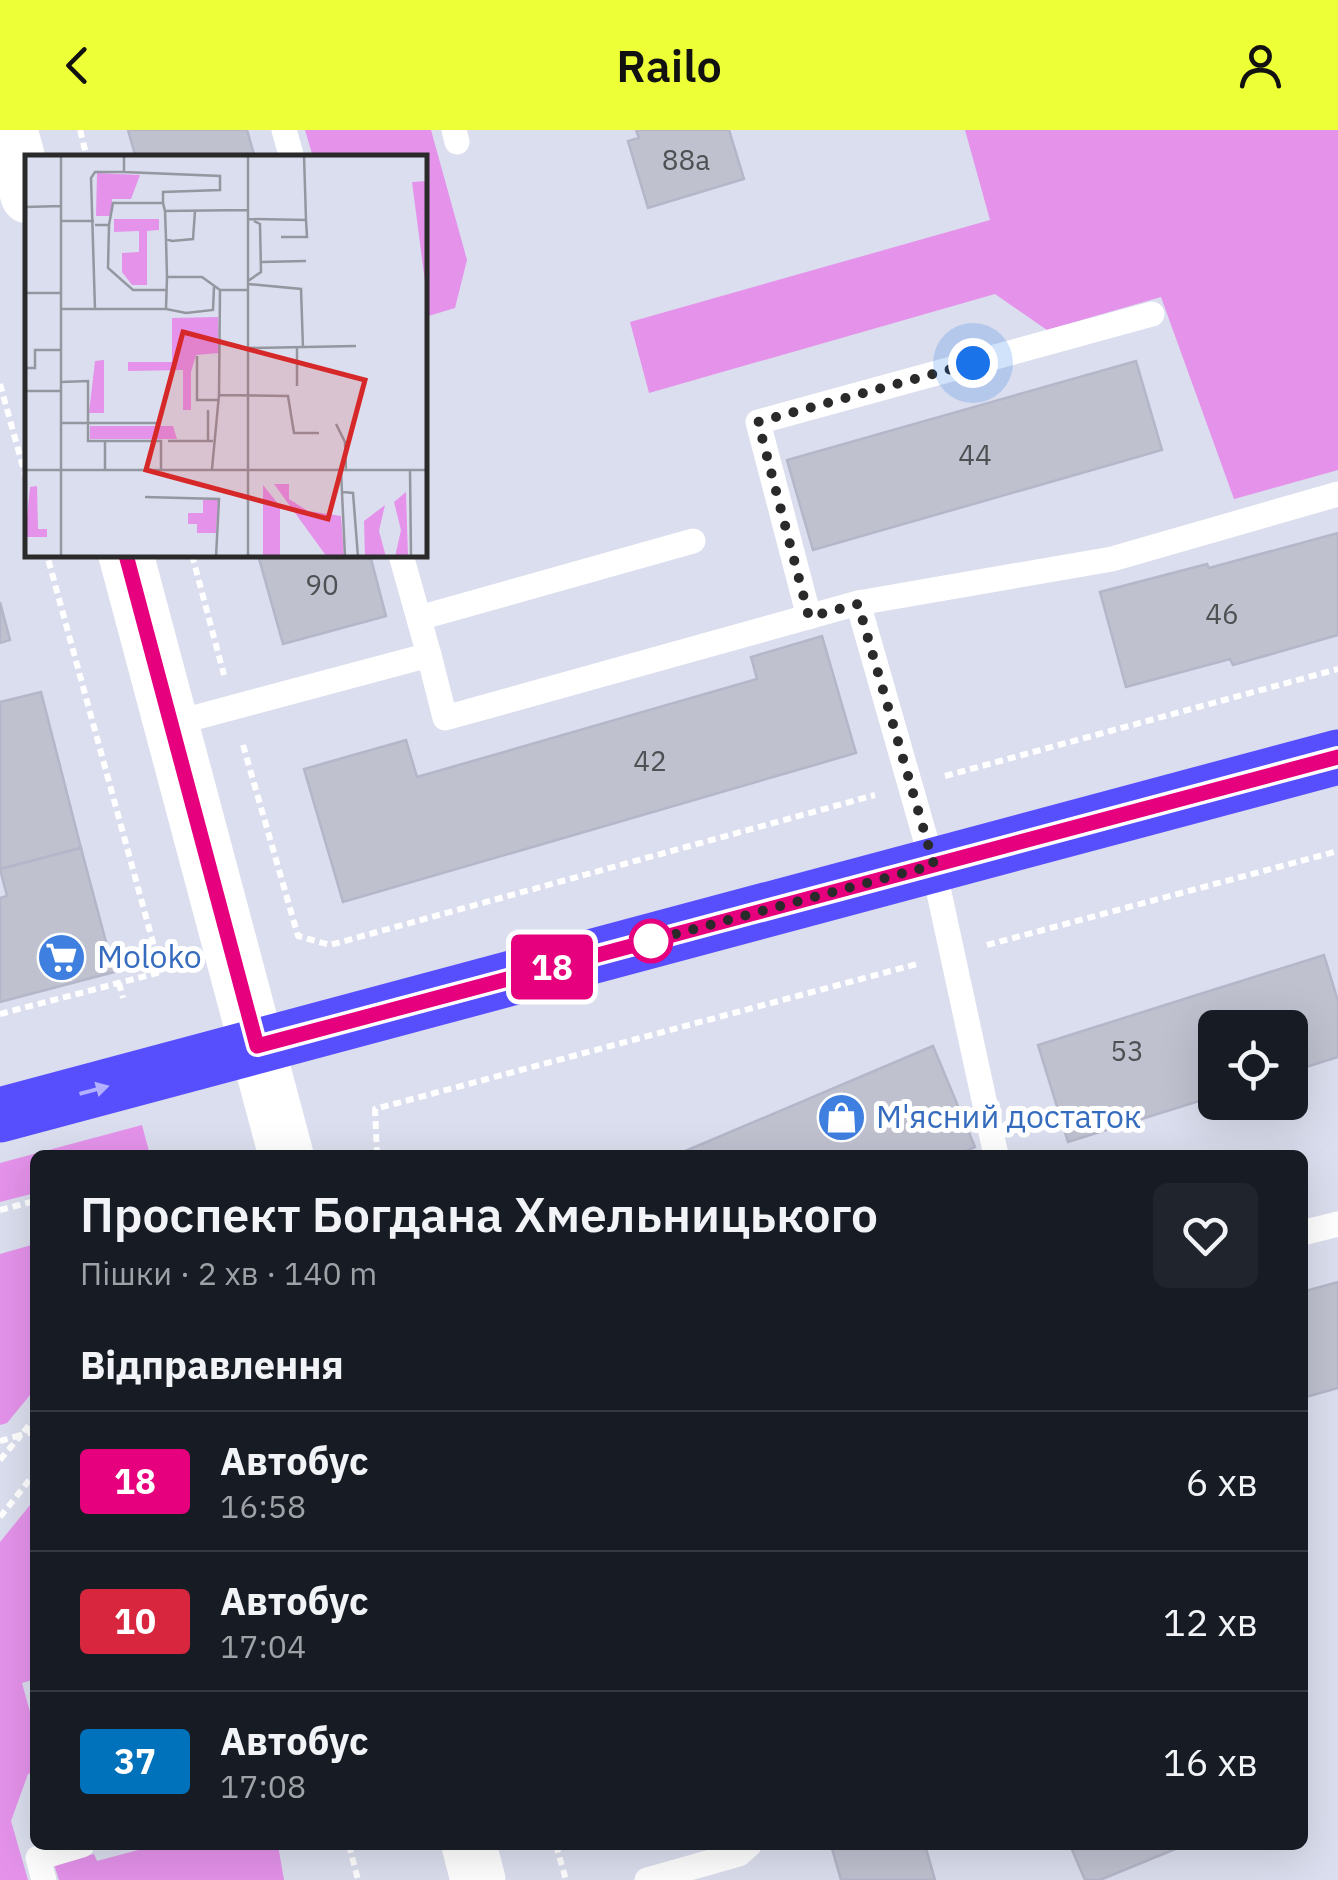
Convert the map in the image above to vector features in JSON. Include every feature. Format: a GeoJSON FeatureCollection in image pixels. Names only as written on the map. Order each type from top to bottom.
{"type":"FeatureCollection","features":[{"type":"Feature","properties":{"kind":"main road"},"geometry":{"type":"LineString","coordinates":[[10,130],[25,185]]}},
{"type":"Feature","properties":{"kind":"main road"},"geometry":{"type":"LineString","coordinates":[[127,558],[285,1150]]}},
{"type":"Feature","properties":{"kind":"main road"},"geometry":{"type":"LineString","coordinates":[[0,1115],[1338,757]]}},
{"type":"Feature","properties":{"kind":"lane"},"geometry":{"type":"LineString","coordinates":[[284,130],[291,155]]}},
{"type":"Feature","properties":{"kind":"lane"},"geometry":{"type":"LineString","coordinates":[[809,617],[758,422],[1152,314]]}},
{"type":"Feature","properties":{"kind":"lane"},"geometry":{"type":"LineString","coordinates":[[402,558],[445,718],[858,604],[1112,559],[1338,494]]}},
{"type":"Feature","properties":{"kind":"lane"},"geometry":{"type":"LineString","coordinates":[[419,618],[693,541]]}},
{"type":"Feature","properties":{"kind":"lane"},"geometry":{"type":"LineString","coordinates":[[858,604],[934,865],[995,1150]]}},
{"type":"Feature","properties":{"kind":"lane"},"geometry":{"type":"LineString","coordinates":[[171,724],[429,656]]}},
{"type":"Feature","properties":{"kind":"lane"},"geometry":{"type":"LineString","coordinates":[[1308,1232],[1338,1224]]}},
{"type":"Feature","properties":{"kind":"lane"},"geometry":{"type":"LineString","coordinates":[[44,1880],[38,1858],[65,1850]]}},
{"type":"Feature","properties":{"kind":"lane"},"geometry":{"type":"LineString","coordinates":[[647,1880],[743,1850]]}},
{"type":"Feature","properties":{"kind":"path"},"geometry":{"type":"LineString","coordinates":[[80,130],[86,155]]}},
{"type":"Feature","properties":{"kind":"path"},"geometry":{"type":"LineString","coordinates":[[0,384],[25,474]]}},
{"type":"Feature","properties":{"kind":"path"},"geometry":{"type":"LineString","coordinates":[[0,1014],[161,972],[48,558]]}},
{"type":"Feature","properties":{"kind":"path"},"geometry":{"type":"LineString","coordinates":[[298,936],[330,944],[1338,669]]}},
{"type":"Feature","properties":{"kind":"path"},"geometry":{"type":"LineString","coordinates":[[377,1150],[375,1109],[1338,851]]}},
{"type":"Feature","properties":{"kind":"path"},"geometry":{"type":"LineString","coordinates":[[119,983],[123,998]]}},
{"type":"Feature","properties":{"kind":"path"},"geometry":{"type":"LineString","coordinates":[[0,1210],[30,1202]]}},
{"type":"Feature","properties":{"kind":"path"},"geometry":{"type":"LineString","coordinates":[[0,1460],[30,1424]]}},
{"type":"Feature","properties":{"kind":"path"},"geometry":{"type":"LineString","coordinates":[[0,1441],[30,1433]]}},
{"type":"Feature","properties":{"kind":"path"},"geometry":{"type":"LineString","coordinates":[[0,1517],[30,1479]]}},
{"type":"Feature","properties":{"kind":"path"},"geometry":{"type":"LineString","coordinates":[[350,1850],[358,1880]]}},
{"type":"Feature","properties":{"kind":"path"},"geometry":{"type":"LineString","coordinates":[[557,1850],[566,1880]]}},
{"type":"Feature","properties":{"kind":"shaded area"},"geometry":{"type":"Polygon","coordinates":[[[305,130],[431,130],[467,260],[455,308],[428,316],[428,155],[312,155],[305,130]]]}},
{"type":"Feature","properties":{"kind":"shaded area"},"geometry":{"type":"Polygon","coordinates":[[[965,130],[1338,130],[1338,470],[1234,499],[1161,297],[1047,330],[995,294],[649,393],[630,322],[990,220],[965,130]]]}},
{"type":"Feature","properties":{"kind":"shaded area"},"geometry":{"type":"Polygon","coordinates":[[[142,1125],[149,1150],[49,1150],[142,1125]]]}},
{"type":"Feature","properties":{"kind":"shaded area"},"geometry":{"type":"Polygon","coordinates":[[[30,1155],[30,1194],[0,1202],[0,1163],[30,1155]]]}},
{"type":"Feature","properties":{"kind":"shaded area"},"geometry":{"type":"Polygon","coordinates":[[[30,1245],[30,1395],[7,1423],[0,1425],[0,1254],[30,1245]]]}},
{"type":"Feature","properties":{"kind":"shaded area"},"geometry":{"type":"Polygon","coordinates":[[[30,1505],[30,1681],[22,1683],[30,1712],[30,1773],[11,1821],[28,1880],[0,1880],[0,1542],[30,1505]]]}},
{"type":"Feature","properties":{"kind":"shaded area"},"geometry":{"type":"Polygon","coordinates":[[[138,1850],[279,1850],[284,1880],[59,1880],[54,1864],[94,1854],[97,1861],[138,1850]]]}},
{"type":"Feature","properties":{"kind":"building"},"geometry":{"type":"Polygon","coordinates":[[[128,130],[247,130],[254,155],[135,155],[128,130]]]}},
{"type":"Feature","properties":{"kind":"building"},"geometry":{"type":"Polygon","coordinates":[[[636,130],[729,130],[744,179],[648,208],[628,141],[639,138],[636,130]]]}},
{"type":"Feature","properties":{"kind":"building"},"geometry":{"type":"Polygon","coordinates":[[[1136,361],[1162,450],[813,550],[787,460],[1136,361]]]}},
{"type":"Feature","properties":{"kind":"building"},"geometry":{"type":"Polygon","coordinates":[[[1338,533],[1338,635],[1233,665],[1230,659],[1126,687],[1100,592],[1338,533]]]}},
{"type":"Feature","properties":{"kind":"building"},"geometry":{"type":"Polygon","coordinates":[[[259,558],[371,558],[386,616],[283,644],[259,558]]]}},
{"type":"Feature","properties":{"kind":"building"},"geometry":{"type":"Polygon","coordinates":[[[0,602],[10,640],[0,643],[0,602]]]}},
{"type":"Feature","properties":{"kind":"building"},"geometry":{"type":"Polygon","coordinates":[[[822,636],[856,753],[343,902],[304,769],[406,740],[417,777],[757,679],[751,657],[822,636]]]}},
{"type":"Feature","properties":{"kind":"building"},"geometry":{"type":"Polygon","coordinates":[[[41,692],[81,848],[0,869],[0,702],[41,692]]]}},
{"type":"Feature","properties":{"kind":"building"},"geometry":{"type":"Polygon","coordinates":[[[81,848],[114,972],[0,1002],[0,898],[7,896],[0,869],[81,848]]]}},
{"type":"Feature","properties":{"kind":"building"},"geometry":{"type":"Polygon","coordinates":[[[1324,955],[1338,1001],[1338,1057],[1308,1066],[1308,1010],[1198,1010],[1198,1101],[1068,1142],[1038,1045],[1324,955]]]}},
{"type":"Feature","properties":{"kind":"building"},"geometry":{"type":"Polygon","coordinates":[[[933,1046],[975,1147],[968,1150],[688,1150],[933,1046]]]}},
{"type":"Feature","properties":{"kind":"building"},"geometry":{"type":"Polygon","coordinates":[[[1338,1282],[1338,1388],[1308,1396],[1308,1290],[1338,1282]]]}},
{"type":"Feature","properties":{"kind":"building"},"geometry":{"type":"Polygon","coordinates":[[[832,1850],[926,1850],[935,1880],[841,1880],[832,1850]]]}},
{"type":"Feature","properties":{"kind":"building"},"geometry":{"type":"Polygon","coordinates":[[[1072,1850],[1173,1850],[1100,1880],[1085,1880],[1072,1850]]]}},
{"type":"Feature","properties":{"kind":"bus line","name":"18"},"geometry":{"type":"LineString","coordinates":[[127,558],[257,1046],[1338,757]]}},
{"type":"Feature","properties":{"kind":"place","name":"Moloko"},"geometry":{"type":"Point","coordinates":[62,957]}},
{"type":"Feature","properties":{"kind":"place","name":"М'ясний достаток"},"geometry":{"type":"Point","coordinates":[841,1117]}},
{"type":"Feature","properties":{"kind":"route"},"geometry":{"type":"LineString","coordinates":[[651,941],[646,942],[934,865],[858,604],[809,617],[758,422],[973,363]]}}]}
